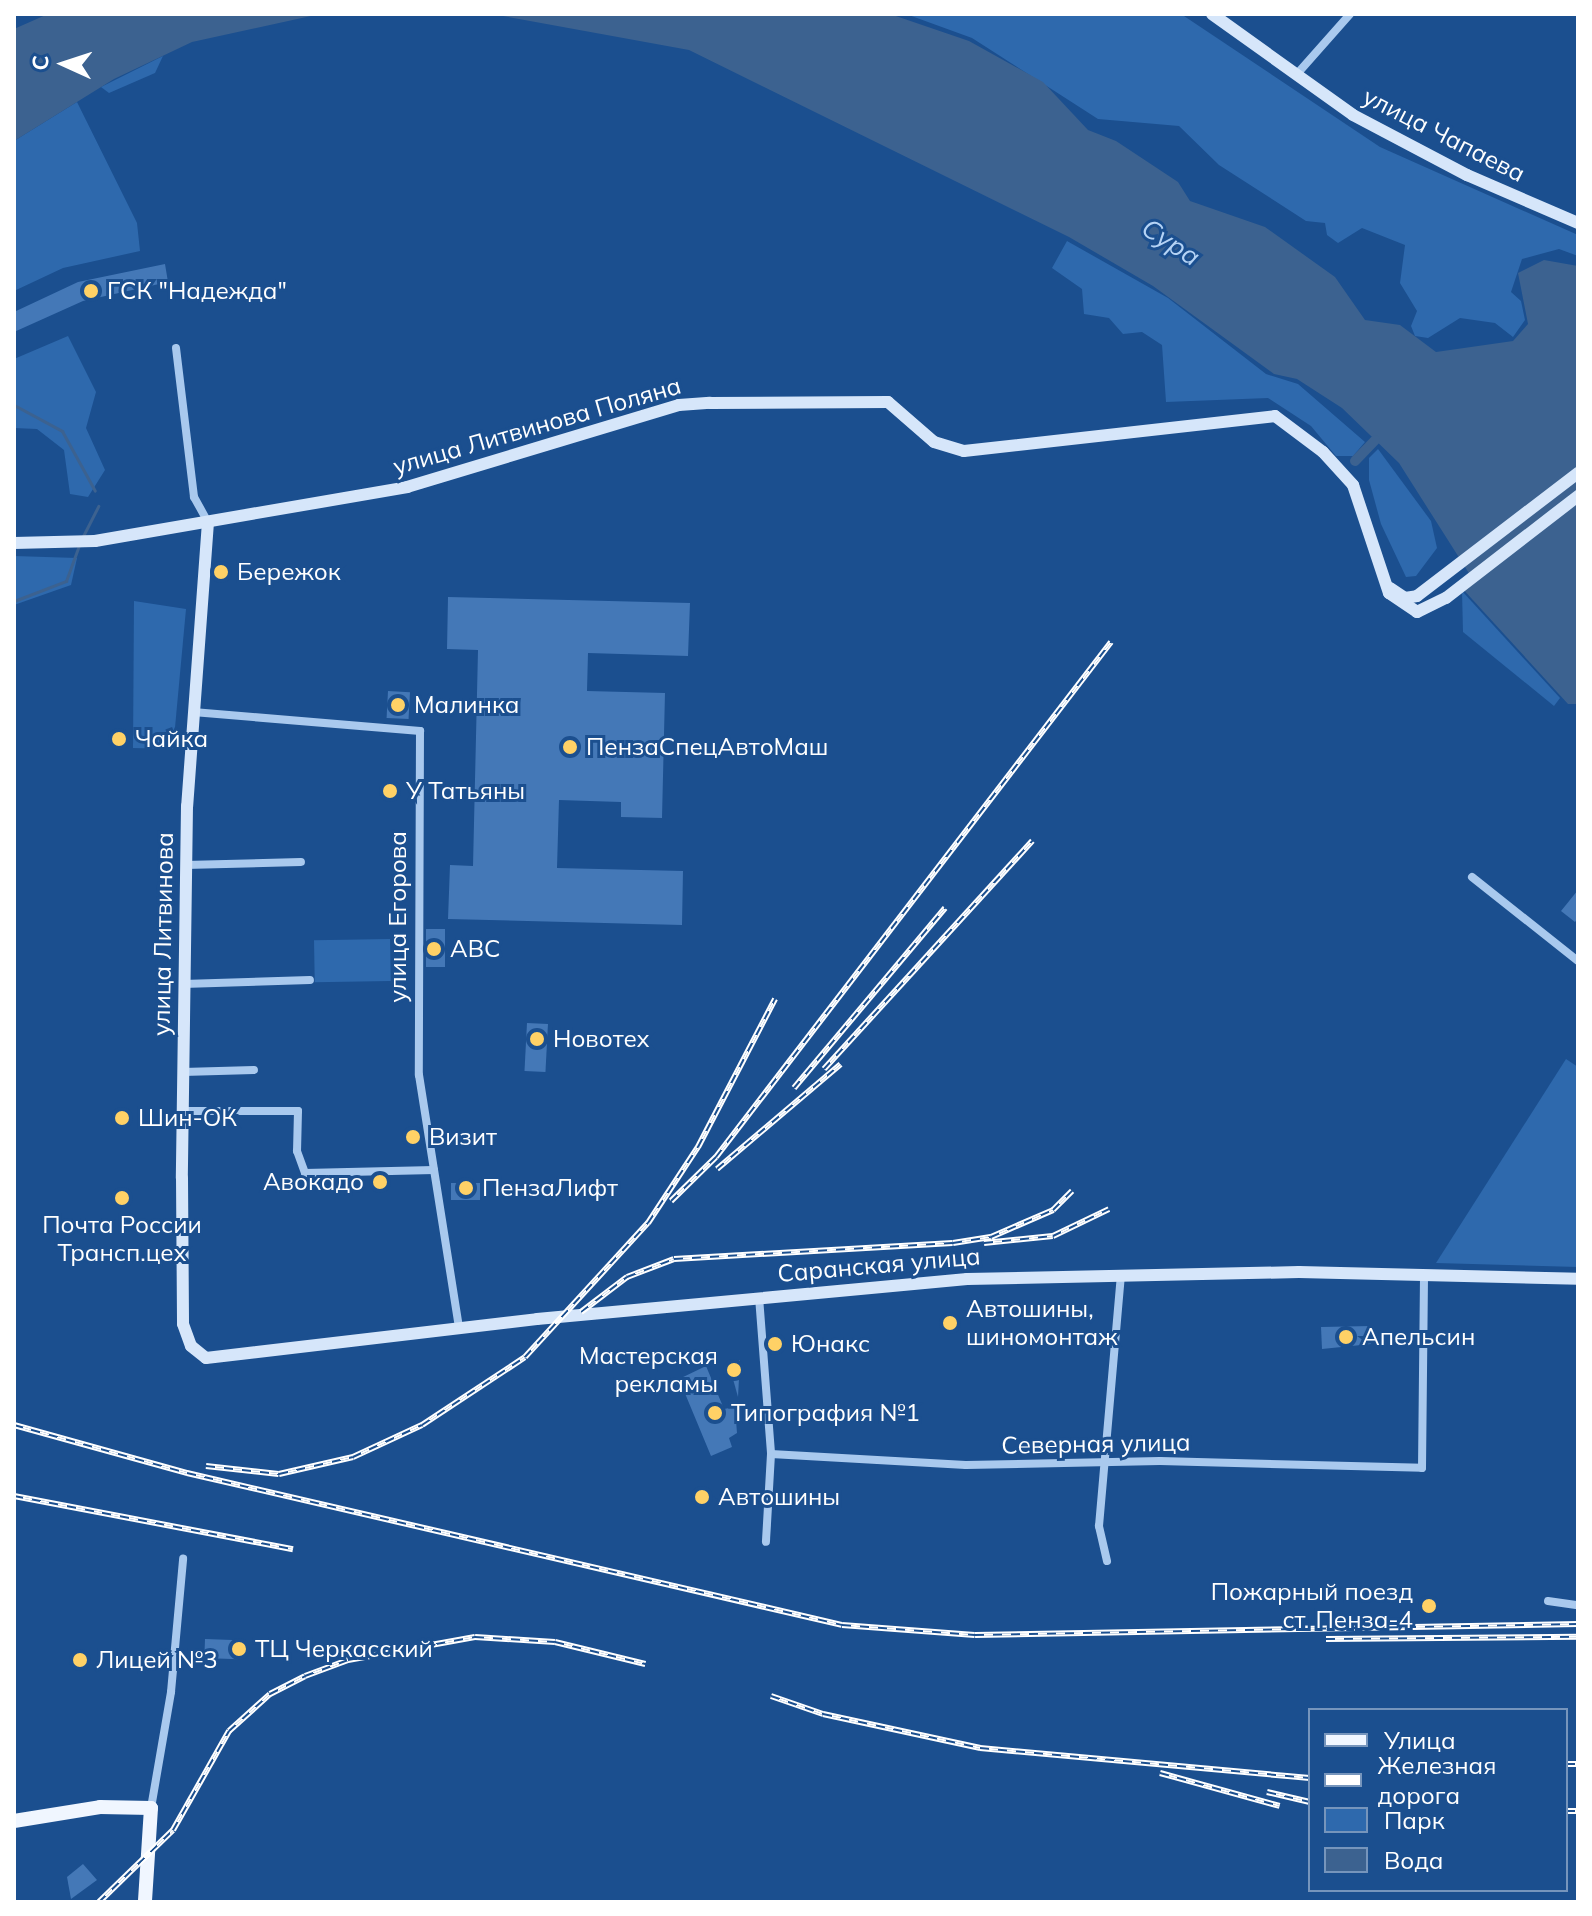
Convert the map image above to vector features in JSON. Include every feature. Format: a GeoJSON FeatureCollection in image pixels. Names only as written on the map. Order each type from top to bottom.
{"type":"FeatureCollection","features":[{"type":"Feature","properties":{"kind":"main road","name":"улица Чапаева"},"geometry":{"type":"LineString","coordinates":[[1212,14],[1353,115],[1467,175],[1578,223]]}},
{"type":"Feature","properties":{"kind":"main road","name":"улица Литвинова Поляна"},"geometry":{"type":"LineString","coordinates":[[14,543],[95,541],[407,487],[679,405],[888,402],[934,442],[964,451],[1258,415],[1298,430],[1353,485],[1386,585]]}},
{"type":"Feature","properties":{"kind":"main road"},"geometry":{"type":"LineString","coordinates":[[1386,585],[1410,598],[1578,473]]}},
{"type":"Feature","properties":{"kind":"main road"},"geometry":{"type":"LineString","coordinates":[[1386,585],[1409,611],[1431,609],[1578,496]]}},
{"type":"Feature","properties":{"kind":"main road","name":"улица Литвинова"},"geometry":{"type":"LineString","coordinates":[[191,1346],[183,1324],[185,865],[208,522]]}},
{"type":"Feature","properties":{"kind":"main road","name":"Саранская улица"},"geometry":{"type":"LineString","coordinates":[[191,1346],[206,1358],[459,1327],[759,1296],[1121,1274],[1424,1274],[1578,1279]]}},
{"type":"Feature","properties":{"kind":"main road"},"geometry":{"type":"LineString","coordinates":[[14,1821],[100,1807],[151,1808],[145,1902]]}},
{"type":"Feature","properties":{"kind":"street"},"geometry":{"type":"LineString","coordinates":[[1297,74],[1350,14]]}},
{"type":"Feature","properties":{"kind":"street"},"geometry":{"type":"LineString","coordinates":[[176,348],[194,497],[208,522]]}},
{"type":"Feature","properties":{"kind":"street","name":"улица Егорова"},"geometry":{"type":"LineString","coordinates":[[193,712],[420,731],[419,1075],[459,1327]]}},
{"type":"Feature","properties":{"kind":"street"},"geometry":{"type":"LineString","coordinates":[[185,865],[301,862]]}},
{"type":"Feature","properties":{"kind":"street"},"geometry":{"type":"LineString","coordinates":[[1472,877],[1578,961]]}},
{"type":"Feature","properties":{"kind":"street"},"geometry":{"type":"LineString","coordinates":[[183,984],[310,980]]}},
{"type":"Feature","properties":{"kind":"street"},"geometry":{"type":"LineString","coordinates":[[183,1072],[254,1070]]}},
{"type":"Feature","properties":{"kind":"street"},"geometry":{"type":"LineString","coordinates":[[183,1111],[298,1111],[297,1151],[305,1173],[434,1170]]}},
{"type":"Feature","properties":{"kind":"street"},"geometry":{"type":"LineString","coordinates":[[1107,1561],[1099,1526],[1108,1465],[1121,1274]]}},
{"type":"Feature","properties":{"kind":"street","name":"Северная улица"},"geometry":{"type":"LineString","coordinates":[[771,1454],[1108,1465],[1160,1461],[1422,1468],[1424,1274]]}},
{"type":"Feature","properties":{"kind":"street"},"geometry":{"type":"LineString","coordinates":[[759,1296],[771,1454],[766,1542]]}},
{"type":"Feature","properties":{"kind":"street"},"geometry":{"type":"LineString","coordinates":[[151,1808],[171,1692],[183,1559]]}},
{"type":"Feature","properties":{"kind":"street"},"geometry":{"type":"LineString","coordinates":[[1548,1601],[1578,1605]]}},
{"type":"Feature","properties":{"kind":"green space"},"geometry":{"type":"Polygon","coordinates":[[[906,14],[1181,14],[1380,147],[1578,235],[1578,256],[1559,249],[1522,259],[1511,292],[1521,301],[1525,320],[1513,337],[1495,323],[1460,318],[1428,338],[1415,336],[1411,326],[1417,311],[1400,283],[1405,245],[1362,228],[1338,243],[1327,235],[1325,223],[1306,221],[1219,165],[1179,126],[1098,119],[972,38],[906,14]]]}},
{"type":"Feature","properties":{"kind":"green space"},"geometry":{"type":"Polygon","coordinates":[[[163,56],[155,73],[109,93],[101,87],[163,56]]]}},
{"type":"Feature","properties":{"kind":"green space"},"geometry":{"type":"Polygon","coordinates":[[[77,102],[137,223],[140,251],[63,268],[14,291],[14,141],[77,102]]]}},
{"type":"Feature","properties":{"kind":"green space"},"geometry":{"type":"Polygon","coordinates":[[[1067,241],[1168,298],[1266,374],[1298,384],[1365,442],[1353,456],[1336,456],[1311,426],[1268,398],[1166,402],[1162,345],[1142,332],[1123,334],[1109,318],[1084,314],[1082,289],[1052,268],[1067,241]]]}},
{"type":"Feature","properties":{"kind":"green space"},"geometry":{"type":"Polygon","coordinates":[[[68,336],[96,392],[86,428],[105,470],[88,497],[70,494],[64,450],[37,429],[14,428],[14,359],[68,336]]]}},
{"type":"Feature","properties":{"kind":"green space"},"geometry":{"type":"Polygon","coordinates":[[[1378,449],[1431,521],[1437,548],[1416,576],[1406,577],[1381,524],[1369,480],[1369,458],[1378,449]]]}},
{"type":"Feature","properties":{"kind":"green space"},"geometry":{"type":"Polygon","coordinates":[[[14,556],[77,558],[71,585],[14,605],[14,556]]]}},
{"type":"Feature","properties":{"kind":"green space"},"geometry":{"type":"Polygon","coordinates":[[[1462,591],[1560,698],[1554,706],[1463,632],[1462,591]]]}},
{"type":"Feature","properties":{"kind":"green space"},"geometry":{"type":"Polygon","coordinates":[[[134,601],[186,609],[173,749],[133,748],[134,601]]]}},
{"type":"Feature","properties":{"kind":"green space"},"geometry":{"type":"Polygon","coordinates":[[[390,939],[391,981],[315,982],[314,940],[390,939]]]}},
{"type":"Feature","properties":{"kind":"green space"},"geometry":{"type":"Polygon","coordinates":[[[1566,1059],[1578,1067],[1578,1267],[1436,1263],[1566,1059]]]}},
{"type":"Feature","properties":{"kind":"water"},"geometry":{"type":"Polygon","coordinates":[[[48,14],[320,14],[192,42],[114,79],[14,141],[14,29],[48,14]]]}},
{"type":"Feature","properties":{"kind":"water","name":"Сура"},"geometry":{"type":"Polygon","coordinates":[[[492,14],[890,14],[969,41],[1043,82],[1088,130],[1116,141],[1178,182],[1190,201],[1265,227],[1335,277],[1365,320],[1400,325],[1436,352],[1513,341],[1528,324],[1518,273],[1544,260],[1578,266],[1578,704],[1568,704],[1461,587],[1472,578],[1399,463],[1342,408],[1297,379],[1274,374],[1153,286],[1069,237],[689,50],[492,14]]]}},
{"type":"Feature","properties":{"kind":"building","name":"ГСК \"Надежда\""},"geometry":{"type":"Polygon","coordinates":[[[165,264],[168,282],[83,301],[14,332],[14,312],[78,282],[165,264]]]}},
{"type":"Feature","properties":{"kind":"building","name":"ПензаСпецАвтоМаш"},"geometry":{"type":"Polygon","coordinates":[[[448,597],[690,603],[688,656],[588,653],[587,691],[665,693],[662,818],[621,817],[621,802],[559,800],[557,868],[683,871],[682,925],[448,919],[450,865],[473,866],[478,650],[447,649],[448,597]]]}},
{"type":"Feature","properties":{"kind":"building","name":"Малинка"},"geometry":{"type":"Polygon","coordinates":[[[388,691],[410,692],[409,719],[387,718],[388,691]]]}},
{"type":"Feature","properties":{"kind":"building"},"geometry":{"type":"Polygon","coordinates":[[[1578,890],[1578,918],[1575,922],[1561,911],[1578,890]]]}},
{"type":"Feature","properties":{"kind":"building","name":"ABC"},"geometry":{"type":"Polygon","coordinates":[[[426,929],[445,929],[445,967],[426,967],[426,929]]]}},
{"type":"Feature","properties":{"kind":"building","name":"Новотех"},"geometry":{"type":"Polygon","coordinates":[[[527,1023],[548,1024],[545,1072],[524,1071],[527,1023]]]}},
{"type":"Feature","properties":{"kind":"building","name":"ПензаЛифт"},"geometry":{"type":"Polygon","coordinates":[[[451,1183],[480,1183],[480,1200],[451,1200],[451,1183]]]}},
{"type":"Feature","properties":{"kind":"building","name":"Апельсин"},"geometry":{"type":"Polygon","coordinates":[[[1371,1326],[1371,1344],[1322,1349],[1321,1327],[1371,1326]]]}},
{"type":"Feature","properties":{"kind":"building","name":"Мастерская рекламы"},"geometry":{"type":"Polygon","coordinates":[[[740,1360],[738,1397],[728,1361],[740,1360]]]}},
{"type":"Feature","properties":{"kind":"building","name":"Типография №1"},"geometry":{"type":"Polygon","coordinates":[[[706,1366],[724,1409],[735,1407],[737,1433],[729,1438],[732,1447],[711,1456],[679,1379],[706,1366]]]}},
{"type":"Feature","properties":{"kind":"building"},"geometry":{"type":"Polygon","coordinates":[[[205,1639],[239,1640],[238,1659],[204,1658],[205,1639]]]}},
{"type":"Feature","properties":{"kind":"building"},"geometry":{"type":"Polygon","coordinates":[[[83,1864],[97,1880],[71,1899],[67,1877],[83,1864]]]}},
{"type":"Feature","properties":{"kind":"waterway"},"geometry":{"type":"LineString","coordinates":[[14,405],[62,431],[95,491]]}},
{"type":"Feature","properties":{"kind":"waterway"},"geometry":{"type":"LineString","coordinates":[[1355,461],[1375,440]]}},
{"type":"Feature","properties":{"kind":"waterway"},"geometry":{"type":"LineString","coordinates":[[82,538],[98,506]]}},
{"type":"Feature","properties":{"kind":"waterway"},"geometry":{"type":"LineString","coordinates":[[14,601],[66,581],[79,545]]}},
{"type":"Feature","properties":{"kind":"railway"},"geometry":{"type":"LineString","coordinates":[[671,1201],[716,1157],[1111,642]]}},
{"type":"Feature","properties":{"kind":"railway"},"geometry":{"type":"LineString","coordinates":[[824,1069],[1032,841]]}},
{"type":"Feature","properties":{"kind":"railway"},"geometry":{"type":"LineString","coordinates":[[794,1088],[945,908]]}},
{"type":"Feature","properties":{"kind":"railway"},"geometry":{"type":"LineString","coordinates":[[206,1466],[279,1474],[353,1457],[422,1425],[525,1357],[648,1223],[698,1147],[775,999]]}},
{"type":"Feature","properties":{"kind":"railway"},"geometry":{"type":"LineString","coordinates":[[717,1169],[841,1064]]}},
{"type":"Feature","properties":{"kind":"railway"},"geometry":{"type":"LineString","coordinates":[[581,1312],[627,1277],[674,1259],[953,1243],[991,1237],[1053,1210],[1072,1191]]}},
{"type":"Feature","properties":{"kind":"railway"},"geometry":{"type":"LineString","coordinates":[[984,1243],[1053,1236],[1109,1209]]}},
{"type":"Feature","properties":{"kind":"railway"},"geometry":{"type":"LineString","coordinates":[[14,1425],[187,1473],[842,1625],[975,1635],[1578,1624]]}},
{"type":"Feature","properties":{"kind":"railway"},"geometry":{"type":"LineString","coordinates":[[14,1496],[293,1549]]}},
{"type":"Feature","properties":{"kind":"railway"},"geometry":{"type":"LineString","coordinates":[[99,1902],[173,1830],[229,1731],[270,1694],[305,1676],[348,1660],[475,1637],[555,1642],[645,1664]]}},
{"type":"Feature","properties":{"kind":"railway"},"geometry":{"type":"LineString","coordinates":[[1326,1639],[1578,1637]]}},
{"type":"Feature","properties":{"kind":"railway"},"geometry":{"type":"LineString","coordinates":[[771,1696],[823,1714],[980,1748],[1308,1778]]}},
{"type":"Feature","properties":{"kind":"railway"},"geometry":{"type":"LineString","coordinates":[[1568,1764],[1578,1764]]}},
{"type":"Feature","properties":{"kind":"railway"},"geometry":{"type":"LineString","coordinates":[[1160,1773],[1280,1806]]}},
{"type":"Feature","properties":{"kind":"railway"},"geometry":{"type":"LineString","coordinates":[[1267,1792],[1308,1802]]}},
{"type":"Feature","properties":{"kind":"railway"},"geometry":{"type":"LineString","coordinates":[[1568,1811],[1578,1811]]}},
{"type":"Feature","properties":{"kind":"place","name":"ГСК \"Надежда\""},"geometry":{"type":"Point","coordinates":[91,291]}},
{"type":"Feature","properties":{"kind":"place","name":"Бережок"},"geometry":{"type":"Point","coordinates":[221,572]}},
{"type":"Feature","properties":{"kind":"place","name":"Малинка"},"geometry":{"type":"Point","coordinates":[398,705]}},
{"type":"Feature","properties":{"kind":"place","name":"Чайка"},"geometry":{"type":"Point","coordinates":[119,739]}},
{"type":"Feature","properties":{"kind":"place","name":"ПензаСпецАвтоМаш"},"geometry":{"type":"Point","coordinates":[570,747]}},
{"type":"Feature","properties":{"kind":"place","name":"У Татьяны"},"geometry":{"type":"Point","coordinates":[390,791]}},
{"type":"Feature","properties":{"kind":"place","name":"ABC"},"geometry":{"type":"Point","coordinates":[434,949]}},
{"type":"Feature","properties":{"kind":"place","name":"Новотех"},"geometry":{"type":"Point","coordinates":[537,1039]}},
{"type":"Feature","properties":{"kind":"place","name":"Шин-ОК"},"geometry":{"type":"Point","coordinates":[122,1118]}},
{"type":"Feature","properties":{"kind":"place","name":"Визит"},"geometry":{"type":"Point","coordinates":[413,1137]}},
{"type":"Feature","properties":{"kind":"place","name":"Авокадо"},"geometry":{"type":"Point","coordinates":[380,1182]}},
{"type":"Feature","properties":{"kind":"place","name":"ПензаЛифт"},"geometry":{"type":"Point","coordinates":[466,1188]}},
{"type":"Feature","properties":{"kind":"place","name":"Почта России Трансп.цех"},"geometry":{"type":"Point","coordinates":[122,1198]}},
{"type":"Feature","properties":{"kind":"place","name":"Автошины, шиномонтаж"},"geometry":{"type":"Point","coordinates":[950,1323]}},
{"type":"Feature","properties":{"kind":"place","name":"Апельсин"},"geometry":{"type":"Point","coordinates":[1346,1337]}},
{"type":"Feature","properties":{"kind":"place","name":"Юнакс"},"geometry":{"type":"Point","coordinates":[775,1344]}},
{"type":"Feature","properties":{"kind":"place","name":"Мастерская рекламы"},"geometry":{"type":"Point","coordinates":[734,1370]}},
{"type":"Feature","properties":{"kind":"place","name":"Типография №1"},"geometry":{"type":"Point","coordinates":[715,1413]}},
{"type":"Feature","properties":{"kind":"place","name":"Автошины"},"geometry":{"type":"Point","coordinates":[702,1497]}},
{"type":"Feature","properties":{"kind":"place","name":"Пожарный поезд ст. Пенза-4"},"geometry":{"type":"Point","coordinates":[1429,1606]}},
{"type":"Feature","properties":{"kind":"place","name":"ТЦ Черкасский"},"geometry":{"type":"Point","coordinates":[239,1649]}},
{"type":"Feature","properties":{"kind":"place","name":"Лицей №3"},"geometry":{"type":"Point","coordinates":[80,1660]}}]}
